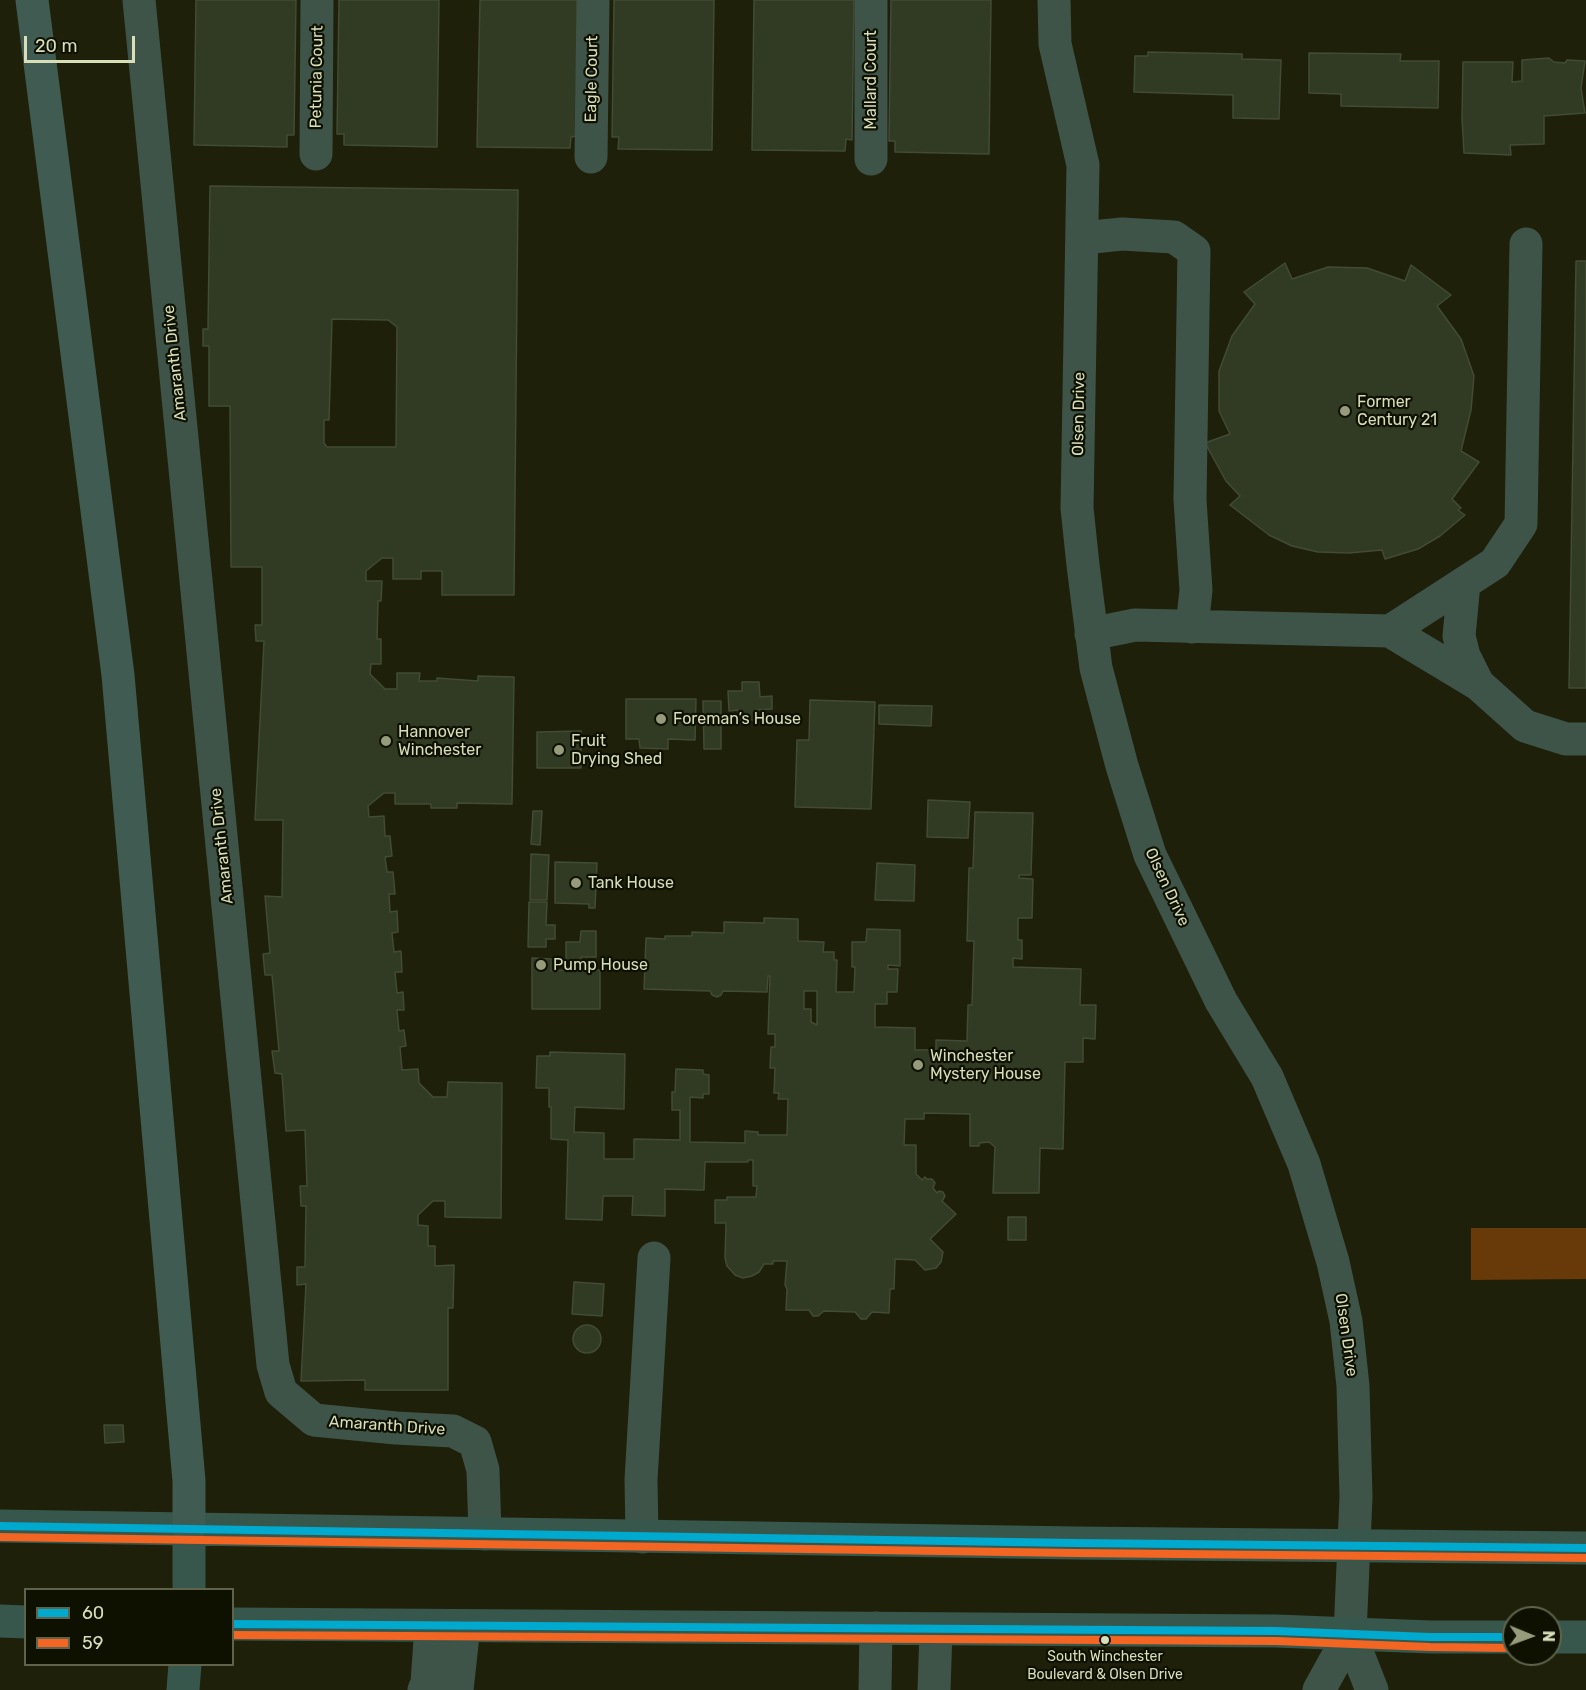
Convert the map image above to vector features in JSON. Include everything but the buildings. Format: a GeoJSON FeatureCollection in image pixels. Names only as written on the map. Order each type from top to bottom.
{"type":"FeatureCollection","features":[{"type":"Feature","properties":{"kind":"highway"},"geometry":{"type":"LineString","coordinates":[[32,0],[118,675],[189,1482],[189,1528]]}},
{"type":"Feature","properties":{"kind":"main road"},"geometry":{"type":"LineString","coordinates":[[0,1526],[642,1537],[1586,1548]]}},
{"type":"Feature","properties":{"kind":"main road"},"geometry":{"type":"LineString","coordinates":[[189,1528],[189,1588]]}},
{"type":"Feature","properties":{"kind":"main road"},"geometry":{"type":"LineString","coordinates":[[0,1621],[24,1622]]}},
{"type":"Feature","properties":{"kind":"main road"},"geometry":{"type":"LineString","coordinates":[[234,1624],[1276,1631],[1502,1637]]}},
{"type":"Feature","properties":{"kind":"main road"},"geometry":{"type":"LineString","coordinates":[[1562,1637],[1586,1637]]}},
{"type":"Feature","properties":{"kind":"main road"},"geometry":{"type":"LineString","coordinates":[[183,1690],[185,1666]]}},
{"type":"Feature","properties":{"kind":"street","name":"Amaranth Drive"},"geometry":{"type":"LineString","coordinates":[[139,0],[273,1365],[281,1392],[314,1420],[453,1431],[475,1442],[483,1470],[485,1534]]}},
{"type":"Feature","properties":{"kind":"street","name":"Petunia Court"},"geometry":{"type":"LineString","coordinates":[[316,154],[317,0]]}},
{"type":"Feature","properties":{"kind":"street","name":"Eagle Court"},"geometry":{"type":"LineString","coordinates":[[591,157],[592,0]]}},
{"type":"Feature","properties":{"kind":"street","name":"Mallard Court"},"geometry":{"type":"LineString","coordinates":[[871,159],[872,0]]}},
{"type":"Feature","properties":{"kind":"street","name":"Olsen Drive"},"geometry":{"type":"LineString","coordinates":[[1054,0],[1055,44],[1083,165],[1077,508],[1096,668],[1150,855],[1221,1001],[1267,1077],[1304,1164],[1324,1228],[1346,1321],[1353,1386],[1356,1497],[1350,1634],[1372,1690]]}},
{"type":"Feature","properties":{"kind":"street"},"geometry":{"type":"LineString","coordinates":[[1083,238],[1122,234],[1174,237],[1194,251],[1190,500],[1196,590],[1192,627]]}},
{"type":"Feature","properties":{"kind":"street"},"geometry":{"type":"LineString","coordinates":[[1390,631],[1495,563],[1521,524],[1526,244]]}},
{"type":"Feature","properties":{"kind":"street"},"geometry":{"type":"LineString","coordinates":[[1464,583],[1459,636],[1464,656],[1478,684]]}},
{"type":"Feature","properties":{"kind":"street"},"geometry":{"type":"LineString","coordinates":[[1091,634],[1135,625],[1390,631],[1478,684],[1526,726],[1566,739],[1586,740]]}},
{"type":"Feature","properties":{"kind":"street"},"geometry":{"type":"LineString","coordinates":[[642,1537],[641,1480],[654,1258]]}},
{"type":"Feature","properties":{"kind":"street"},"geometry":{"type":"LineString","coordinates":[[424,1690],[427,1683],[431,1626]]}},
{"type":"Feature","properties":{"kind":"street"},"geometry":{"type":"LineString","coordinates":[[457,1690],[464,1626]]}},
{"type":"Feature","properties":{"kind":"street"},"geometry":{"type":"LineString","coordinates":[[875,1690],[876,1628]]}},
{"type":"Feature","properties":{"kind":"street"},"geometry":{"type":"LineString","coordinates":[[934,1690],[936,1630]]}},
{"type":"Feature","properties":{"kind":"street","name":"Olsen Drive"},"geometry":{"type":"LineString","coordinates":[[1319,1690],[1350,1634]]}},
{"type":"Feature","properties":{"kind":"shaded area"},"geometry":{"type":"Polygon","coordinates":[[[1471,1228],[1586,1228],[1586,1279],[1471,1280],[1471,1228]]]}},
{"type":"Feature","properties":{"kind":"transit line","name":"60"},"geometry":{"type":"LineString","coordinates":[[0,1526],[1075,1543],[1586,1548]]}},
{"type":"Feature","properties":{"kind":"transit line","name":"59"},"geometry":{"type":"LineString","coordinates":[[0,1537],[1586,1558]]}},
{"type":"Feature","properties":{"kind":"transit line","name":"60"},"geometry":{"type":"LineString","coordinates":[[234,1624],[1276,1631],[1430,1637],[1502,1637]]}},
{"type":"Feature","properties":{"kind":"transit line","name":"59"},"geometry":{"type":"LineString","coordinates":[[234,1635],[1276,1641],[1502,1648]]}},
{"type":"Feature","properties":{"kind":"place","name":"Former Century 21"},"geometry":{"type":"Point","coordinates":[1345,411]}},
{"type":"Feature","properties":{"kind":"place","name":"Foreman’s House"},"geometry":{"type":"Point","coordinates":[661,719]}},
{"type":"Feature","properties":{"kind":"place","name":"Hannover Winchester"},"geometry":{"type":"Point","coordinates":[386,741]}},
{"type":"Feature","properties":{"kind":"place","name":"Fruit Drying Shed"},"geometry":{"type":"Point","coordinates":[559,750]}},
{"type":"Feature","properties":{"kind":"place","name":"Tank House"},"geometry":{"type":"Point","coordinates":[576,883]}},
{"type":"Feature","properties":{"kind":"place","name":"Pump House"},"geometry":{"type":"Point","coordinates":[541,965]}},
{"type":"Feature","properties":{"kind":"place","name":"Winchester Mystery House"},"geometry":{"type":"Point","coordinates":[918,1065]}},
{"type":"Feature","properties":{"kind":"place","name":"South Winchester Boulevard & Olsen Drive"},"geometry":{"type":"Point","coordinates":[1105,1640]}}]}
